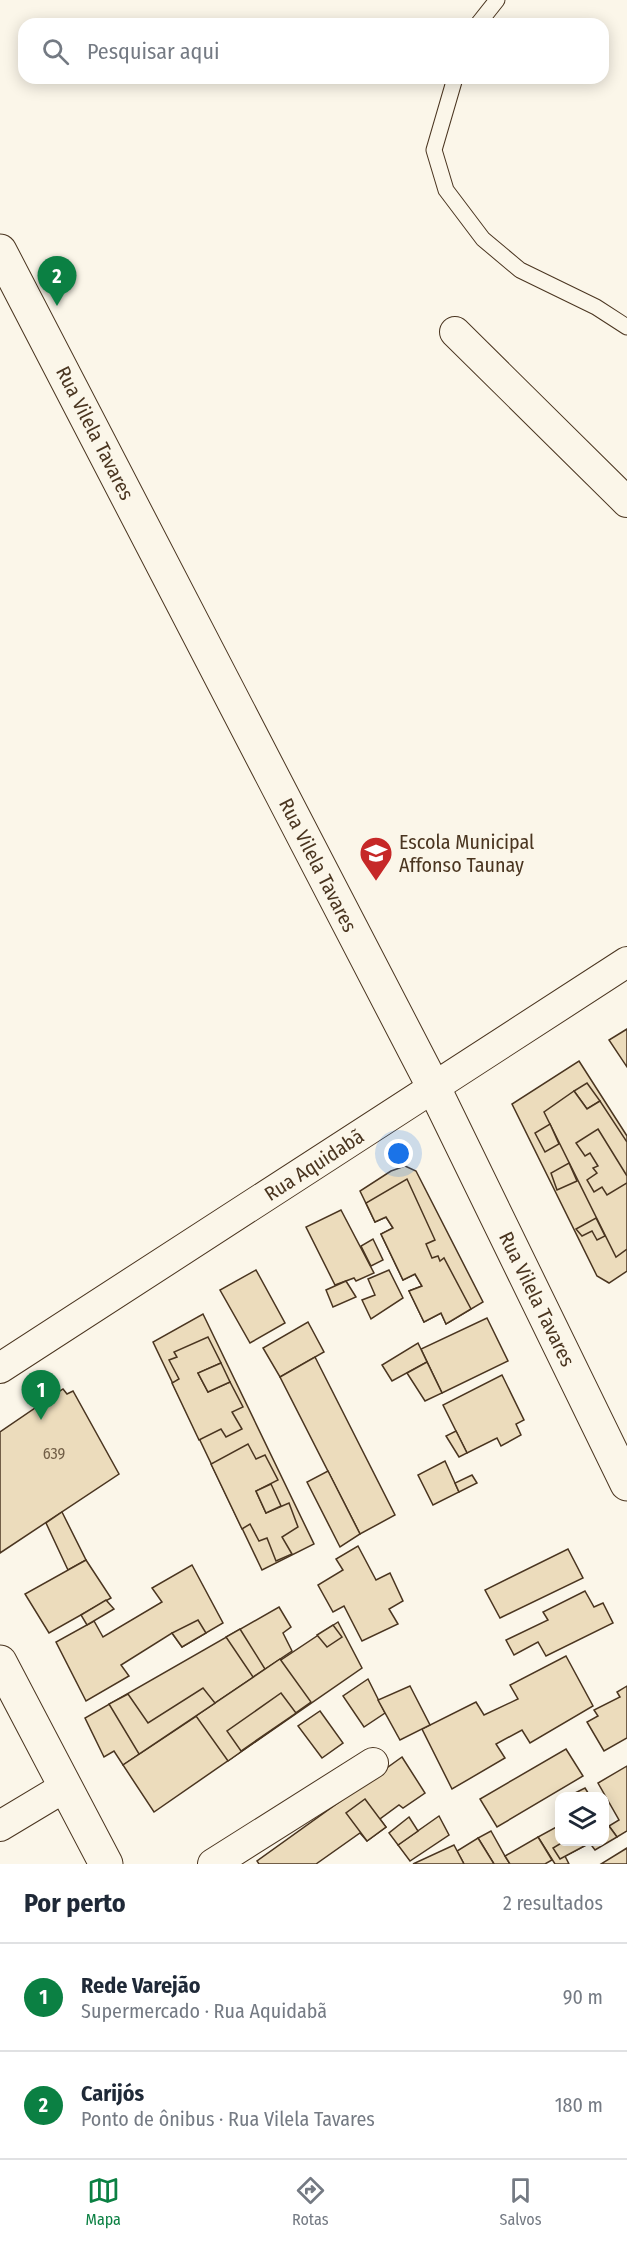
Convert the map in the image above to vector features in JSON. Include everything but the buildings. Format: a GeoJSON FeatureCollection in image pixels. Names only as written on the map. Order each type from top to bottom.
{"type":"FeatureCollection","features":[{"type":"Feature","properties":{"kind":"street","name":"Rua Vilela Tavares"},"geometry":{"type":"LineString","coordinates":[[0,250],[434,1088],[627,1484]]}},
{"type":"Feature","properties":{"kind":"street"},"geometry":{"type":"LineString","coordinates":[[455,332],[627,502]]}},
{"type":"Feature","properties":{"kind":"street","name":"Rua Aquidabã"},"geometry":{"type":"LineString","coordinates":[[0,1368],[627,962]]}},
{"type":"Feature","properties":{"kind":"street"},"geometry":{"type":"LineString","coordinates":[[0,1662],[106,1864]]}},
{"type":"Feature","properties":{"kind":"street"},"geometry":{"type":"LineString","coordinates":[[213,1864],[373,1763]]}},
{"type":"Feature","properties":{"kind":"street"},"geometry":{"type":"LineString","coordinates":[[0,1826],[65,1787]]}},
{"type":"Feature","properties":{"kind":"lane"},"geometry":{"type":"LineString","coordinates":[[483,18],[497,0]]}},
{"type":"Feature","properties":{"kind":"lane"},"geometry":{"type":"LineString","coordinates":[[453,84],[434,150],[446,190],[483,239],[520,270],[596,307],[627,327]]}},
{"type":"Feature","properties":{"kind":"place","name":"Carijós"},"geometry":{"type":"Point","coordinates":[57,306]}},
{"type":"Feature","properties":{"kind":"place","name":"Escola Municipal Affonso Taunay"},"geometry":{"type":"Point","coordinates":[376,882]}},
{"type":"Feature","properties":{"kind":"place","name":"Rede Varejão"},"geometry":{"type":"Point","coordinates":[41,1420]}}]}
